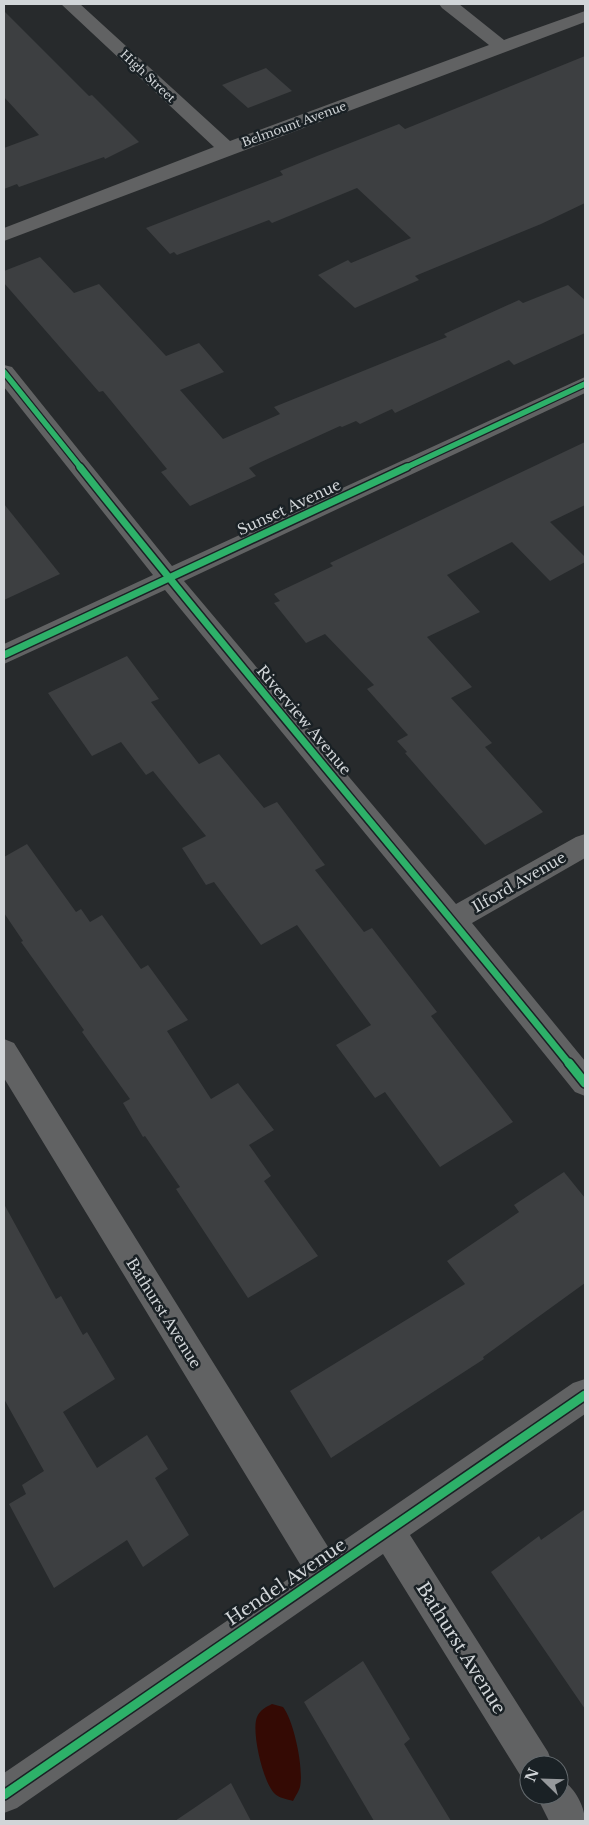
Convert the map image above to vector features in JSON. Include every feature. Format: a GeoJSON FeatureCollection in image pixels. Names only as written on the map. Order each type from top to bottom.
{"type":"FeatureCollection","features":[{"type":"Feature","properties":{"kind":"street","name":"High Street"},"geometry":{"type":"LineString","coordinates":[[70,4],[227,149]]}},
{"type":"Feature","properties":{"kind":"street"},"geometry":{"type":"LineString","coordinates":[[448,4],[502,47]]}},
{"type":"Feature","properties":{"kind":"street","name":"Belmount Avenue"},"geometry":{"type":"LineString","coordinates":[[4,235],[227,149],[585,16]]}},
{"type":"Feature","properties":{"kind":"street","name":"Riverview Avenue"},"geometry":{"type":"LineString","coordinates":[[4,372],[168,578],[453,920],[585,1083]]}},
{"type":"Feature","properties":{"kind":"street","name":"Sunset Avenue"},"geometry":{"type":"LineString","coordinates":[[4,655],[585,384]]}},
{"type":"Feature","properties":{"kind":"street","name":"Ilford Avenue"},"geometry":{"type":"LineString","coordinates":[[453,920],[585,845]]}},
{"type":"Feature","properties":{"kind":"street","name":"Bathurst Avenue"},"geometry":{"type":"LineString","coordinates":[[4,1052],[325,1573]]}},
{"type":"Feature","properties":{"kind":"street","name":"Hendel Avenue"},"geometry":{"type":"LineString","coordinates":[[4,1794],[585,1395]]}},
{"type":"Feature","properties":{"kind":"street","name":"Bathurst Avenue"},"geometry":{"type":"LineString","coordinates":[[388,1531],[529,1755]]}},
{"type":"Feature","properties":{"kind":"street"},"geometry":{"type":"LineString","coordinates":[[560,1805],[570,1821]]}},
{"type":"Feature","properties":{"kind":"shaded area"},"geometry":{"type":"Polygon","coordinates":[[[272,1704],[283,1707],[291,1723],[297,1746],[301,1779],[299,1789],[293,1801],[275,1794],[266,1779],[259,1757],[256,1733],[257,1717],[261,1711],[272,1704]]]}},
{"type":"Feature","properties":{"kind":"building"},"geometry":{"type":"Polygon","coordinates":[[[4,11],[89,96],[92,95],[139,142],[105,159],[104,157],[19,187],[17,184],[4,189],[4,148],[39,135],[4,97],[4,11]]]}},
{"type":"Feature","properties":{"kind":"building"},"geometry":{"type":"Polygon","coordinates":[[[585,56],[585,203],[541,224],[415,276],[419,280],[355,308],[318,275],[348,260],[351,263],[411,238],[357,188],[272,223],[269,220],[177,255],[174,252],[170,254],[146,228],[283,175],[280,171],[317,156],[399,124],[405,129],[585,56]]]}},
{"type":"Feature","properties":{"kind":"building"},"geometry":{"type":"Polygon","coordinates":[[[266,68],[292,91],[248,108],[222,85],[266,68]]]}},
{"type":"Feature","properties":{"kind":"building"},"geometry":{"type":"Polygon","coordinates":[[[40,257],[74,293],[99,284],[166,356],[199,343],[224,372],[180,390],[223,439],[280,414],[274,407],[447,337],[444,334],[519,300],[523,303],[568,285],[585,300],[585,333],[514,365],[509,360],[395,413],[392,409],[360,424],[356,421],[342,427],[340,426],[249,468],[256,476],[190,506],[161,472],[167,469],[103,391],[99,392],[4,283],[4,271],[40,257]]]}},
{"type":"Feature","properties":{"kind":"building"},"geometry":{"type":"Polygon","coordinates":[[[585,442],[585,505],[550,522],[585,557],[585,562],[550,581],[512,542],[447,575],[480,612],[427,637],[472,687],[451,698],[492,743],[485,747],[543,812],[485,845],[405,753],[407,752],[397,741],[408,735],[367,689],[374,685],[325,634],[306,643],[274,603],[280,601],[274,594],[333,566],[330,563],[585,442]]]}},
{"type":"Feature","properties":{"kind":"building"},"geometry":{"type":"Polygon","coordinates":[[[4,504],[60,574],[4,600],[4,504]]]}},
{"type":"Feature","properties":{"kind":"building"},"geometry":{"type":"Polygon","coordinates":[[[127,656],[159,699],[151,702],[199,764],[219,754],[264,808],[277,802],[325,865],[315,870],[364,932],[372,928],[437,1012],[431,1016],[513,1122],[440,1167],[385,1092],[375,1098],[336,1045],[371,1025],[297,925],[261,945],[214,882],[206,885],[182,848],[206,836],[153,771],[146,775],[121,742],[92,756],[48,693],[127,656]]]}},
{"type":"Feature","properties":{"kind":"building"},"geometry":{"type":"Polygon","coordinates":[[[27,844],[76,912],[81,909],[90,922],[102,915],[141,969],[148,965],[188,1020],[167,1031],[211,1099],[238,1083],[274,1130],[249,1145],[271,1176],[264,1181],[318,1256],[248,1298],[176,1189],[180,1187],[145,1136],[143,1137],[123,1103],[130,1099],[82,1032],[84,1030],[21,942],[23,941],[4,913],[4,857],[27,844]]]}},
{"type":"Feature","properties":{"kind":"building"},"geometry":{"type":"Polygon","coordinates":[[[564,1172],[585,1198],[585,1283],[483,1357],[484,1359],[331,1458],[290,1391],[465,1284],[447,1261],[519,1212],[514,1205],[564,1172]]]}},
{"type":"Feature","properties":{"kind":"building"},"geometry":{"type":"Polygon","coordinates":[[[4,1204],[56,1299],[61,1296],[83,1335],[87,1332],[115,1379],[63,1412],[97,1468],[147,1435],[168,1469],[155,1478],[189,1535],[143,1567],[127,1540],[54,1588],[9,1504],[26,1494],[22,1485],[44,1471],[4,1399],[4,1204]]]}},
{"type":"Feature","properties":{"kind":"building"},"geometry":{"type":"Polygon","coordinates":[[[585,1509],[585,1709],[491,1572],[539,1536],[541,1540],[585,1509]]]}},
{"type":"Feature","properties":{"kind":"building"},"geometry":{"type":"Polygon","coordinates":[[[363,1661],[410,1739],[404,1744],[451,1821],[374,1821],[304,1702],[363,1661]]]}},
{"type":"Feature","properties":{"kind":"building"},"geometry":{"type":"Polygon","coordinates":[[[231,1783],[251,1821],[175,1821],[231,1783]]]}},
{"type":"Feature","properties":{"kind":"cycle path"},"geometry":{"type":"LineString","coordinates":[[4,372],[168,578],[453,920],[585,1083]]}},
{"type":"Feature","properties":{"kind":"cycle path"},"geometry":{"type":"LineString","coordinates":[[4,655],[585,384]]}},
{"type":"Feature","properties":{"kind":"cycle path"},"geometry":{"type":"LineString","coordinates":[[4,1795],[585,1395]]}}]}
